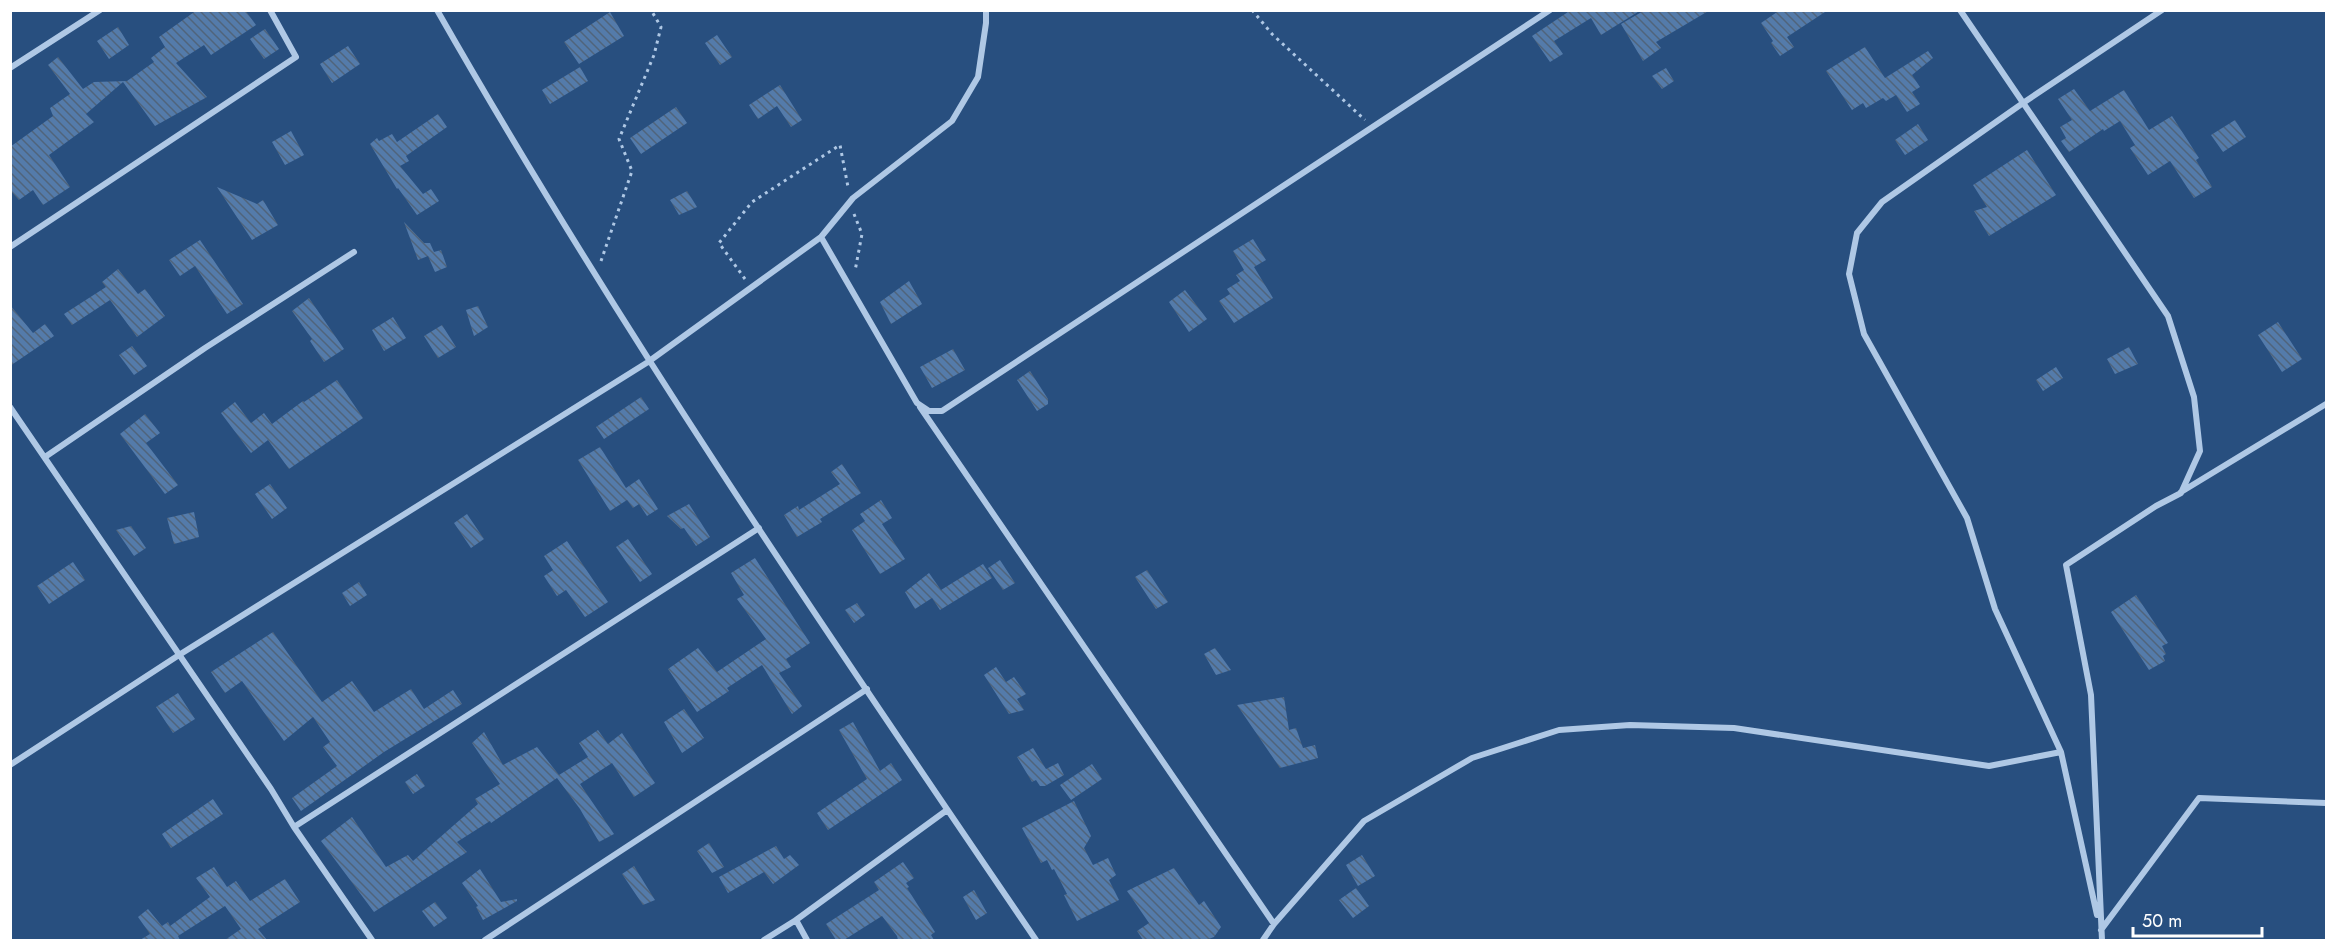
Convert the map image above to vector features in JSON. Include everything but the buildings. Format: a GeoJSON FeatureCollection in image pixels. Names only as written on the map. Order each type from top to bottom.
{"type":"FeatureCollection","features":[{"type":"Feature","properties":{"kind":"street"},"geometry":{"type":"LineString","coordinates":[[10,68],[100,10]]}},
{"type":"Feature","properties":{"kind":"street"},"geometry":{"type":"LineString","coordinates":[[10,247],[296,57],[270,10]]}},
{"type":"Feature","properties":{"kind":"street"},"geometry":{"type":"LineString","coordinates":[[437,10],[488,99],[648,362],[1036,940]]}},
{"type":"Feature","properties":{"kind":"street"},"geometry":{"type":"LineString","coordinates":[[12,762],[648,362],[821,237],[850,202],[952,121],[978,77],[986,10]]}},
{"type":"Feature","properties":{"kind":"street"},"geometry":{"type":"LineString","coordinates":[[917,403],[929,411],[942,411],[1550,10]]}},
{"type":"Feature","properties":{"kind":"street"},"geometry":{"type":"LineString","coordinates":[[1960,10],[2168,316],[2194,397],[2200,451],[2181,493]]}},
{"type":"Feature","properties":{"kind":"street"},"geometry":{"type":"LineString","coordinates":[[2101,931],[2061,752],[2037,695],[1995,609],[1967,518],[1864,334],[1850,274],[1857,233],[1882,202],[2023,103],[2162,10]]}},
{"type":"Feature","properties":{"kind":"street"},"geometry":{"type":"LineString","coordinates":[[821,237],[917,403],[1274,924]]}},
{"type":"Feature","properties":{"kind":"street"},"geometry":{"type":"LineString","coordinates":[[45,457],[205,348],[354,252]]}},
{"type":"Feature","properties":{"kind":"street"},"geometry":{"type":"LineString","coordinates":[[2102,940],[2091,695],[2066,565],[2156,506],[2326,404]]}},
{"type":"Feature","properties":{"kind":"street"},"geometry":{"type":"LineString","coordinates":[[10,407],[372,940]]}},
{"type":"Feature","properties":{"kind":"street"},"geometry":{"type":"LineString","coordinates":[[294,827],[759,528]]}},
{"type":"Feature","properties":{"kind":"street"},"geometry":{"type":"LineString","coordinates":[[485,940],[867,689]]}},
{"type":"Feature","properties":{"kind":"street"},"geometry":{"type":"LineString","coordinates":[[1263,940],[1274,924],[1364,821],[1472,758],[1559,730],[1630,725],[1734,728],[1989,766],[2061,752]]}},
{"type":"Feature","properties":{"kind":"street"},"geometry":{"type":"LineString","coordinates":[[2101,931],[2199,798],[2326,803]]}},
{"type":"Feature","properties":{"kind":"street"},"geometry":{"type":"LineString","coordinates":[[764,940],[796,920],[947,810]]}},
{"type":"Feature","properties":{"kind":"street"},"geometry":{"type":"LineString","coordinates":[[796,920],[807,940]]}},
{"type":"Feature","properties":{"kind":"path"},"geometry":{"type":"LineString","coordinates":[[601,262],[632,171],[619,139],[654,54],[661,27],[651,10]]}},
{"type":"Feature","properties":{"kind":"path"},"geometry":{"type":"LineString","coordinates":[[1252,10],[1272,34],[1373,127]]}},
{"type":"Feature","properties":{"kind":"path"},"geometry":{"type":"LineString","coordinates":[[752,288],[719,243],[752,202],[840,145],[850,202],[862,234],[852,291]]}}]}
